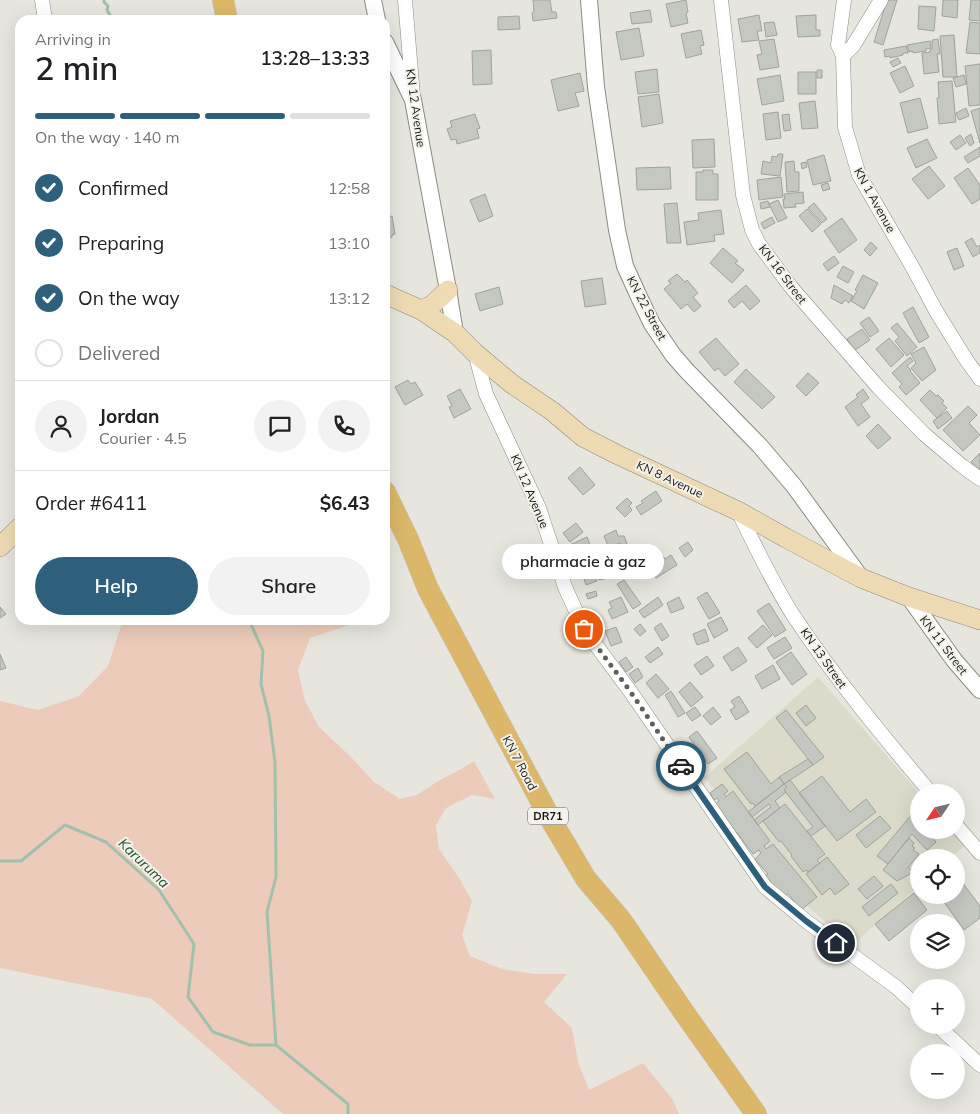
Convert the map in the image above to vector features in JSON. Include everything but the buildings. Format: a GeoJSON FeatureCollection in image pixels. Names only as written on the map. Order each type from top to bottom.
{"type":"FeatureCollection","features":[{"type":"Feature","properties":{"kind":"main road"},"geometry":{"type":"LineString","coordinates":[[223,0],[226,15]]}},
{"type":"Feature","properties":{"kind":"main road"},"geometry":{"type":"LineString","coordinates":[[421,310],[432,305],[448,290]]}},
{"type":"Feature","properties":{"kind":"main road","name":"KN 8 Avenue"},"geometry":{"type":"LineString","coordinates":[[390,296],[421,310],[455,333],[475,353],[512,384],[552,411],[583,437],[738,511],[861,578],[909,597],[980,620]]}},
{"type":"Feature","properties":{"kind":"main road","name":"KN 7 Road"},"geometry":{"type":"LineString","coordinates":[[390,502],[408,539],[428,588],[551,820],[586,880],[621,920],[756,1114]]}},
{"type":"Feature","properties":{"kind":"main road"},"geometry":{"type":"LineString","coordinates":[[0,547],[15,532]]}},
{"type":"Feature","properties":{"kind":"street"},"geometry":{"type":"LineString","coordinates":[[42,0],[44,15]]}},
{"type":"Feature","properties":{"kind":"street"},"geometry":{"type":"LineString","coordinates":[[373,0],[376,15]]}},
{"type":"Feature","properties":{"kind":"street","name":"KN 12 Avenue"},"geometry":{"type":"LineString","coordinates":[[406,0],[413,100],[455,333]]}},
{"type":"Feature","properties":{"kind":"street","name":"KN 22 Street"},"geometry":{"type":"LineString","coordinates":[[589,0],[596,87],[617,230],[625,266],[640,299],[652,324],[673,355],[760,446],[794,486],[861,578]]}},
{"type":"Feature","properties":{"kind":"street","name":"KN 16 Street"},"geometry":{"type":"LineString","coordinates":[[721,0],[743,195],[752,230],[759,244],[791,287],[878,387],[924,434],[980,479]]}},
{"type":"Feature","properties":{"kind":"street","name":"KN 1 Avenue"},"geometry":{"type":"LineString","coordinates":[[844,0],[838,45],[843,56],[845,127],[859,174],[914,268],[936,311],[980,379]]}},
{"type":"Feature","properties":{"kind":"street"},"geometry":{"type":"LineString","coordinates":[[843,56],[853,46],[881,0]]}},
{"type":"Feature","properties":{"kind":"street"},"geometry":{"type":"LineString","coordinates":[[390,52],[413,100]]}},
{"type":"Feature","properties":{"kind":"street","name":"KN 12 Avenue"},"geometry":{"type":"LineString","coordinates":[[475,353],[486,394],[539,508],[565,587],[584,629],[630,691],[765,887],[806,921],[896,987],[910,1000]]}},
{"type":"Feature","properties":{"kind":"street","name":"KN 13 Street"},"geometry":{"type":"LineString","coordinates":[[738,511],[760,557],[793,614],[858,705],[923,784]]}},
{"type":"Feature","properties":{"kind":"street","name":"KN 11 Street"},"geometry":{"type":"LineString","coordinates":[[909,597],[954,660],[980,690]]}},
{"type":"Feature","properties":{"kind":"street"},"geometry":{"type":"LineString","coordinates":[[965,835],[980,852]]}},
{"type":"Feature","properties":{"kind":"street"},"geometry":{"type":"LineString","coordinates":[[947,1034],[980,1065]]}},
{"type":"Feature","properties":{"kind":"shaded area"},"geometry":{"type":"Polygon","coordinates":[[[121,625],[349,625],[310,638],[298,670],[305,701],[319,727],[374,782],[400,799],[417,795],[474,761],[495,799],[472,795],[446,808],[436,825],[439,849],[472,901],[462,935],[470,956],[502,969],[535,974],[567,974],[544,1002],[572,1028],[578,1062],[589,1090],[643,1063],[673,1100],[679,1114],[283,1114],[152,999],[0,968],[0,701],[38,710],[79,696],[108,666],[121,625]]]}},
{"type":"Feature","properties":{"kind":"shaded area"},"geometry":{"type":"Polygon","coordinates":[[[818,677],[911,784],[910,839],[959,839],[965,846],[961,849],[910,849],[910,894],[854,944],[780,883],[705,777],[818,677]]]}},
{"type":"Feature","properties":{"kind":"waterway"},"geometry":{"type":"LineString","coordinates":[[104,0],[110,15]]}},
{"type":"Feature","properties":{"kind":"waterway"},"geometry":{"type":"LineString","coordinates":[[251,625],[263,651],[261,684],[269,716],[275,762],[276,877],[267,912],[276,1045],[348,1104],[348,1114]]}},
{"type":"Feature","properties":{"kind":"waterway","name":"Karuruma"},"geometry":{"type":"LineString","coordinates":[[0,861],[21,861],[65,825],[106,842],[159,890],[194,944],[188,997],[213,1032],[250,1045],[276,1045]]}},
{"type":"Feature","properties":{"kind":"way so far"},"geometry":{"type":"LineString","coordinates":[[584,629],[630,691],[681,766]]}},
{"type":"Feature","properties":{"kind":"place","name":"pharmacie à gaz"},"geometry":{"type":"Point","coordinates":[584,629]}},
{"type":"Feature","properties":{"kind":"route"},"geometry":{"type":"LineString","coordinates":[[681,766],[765,887],[836,943]]}}]}
